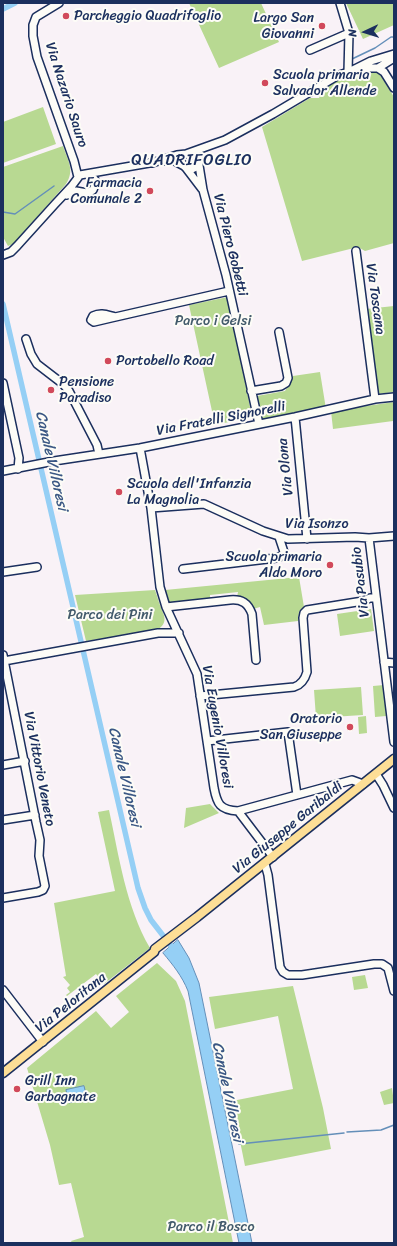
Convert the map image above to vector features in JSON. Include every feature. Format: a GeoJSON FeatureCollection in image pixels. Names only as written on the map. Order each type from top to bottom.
{"type":"FeatureCollection","features":[{"type":"Feature","properties":{"kind":"main road","name":"Via Giuseppe Garibaldi"},"geometry":{"type":"LineString","coordinates":[[177,934],[394,759]]}},
{"type":"Feature","properties":{"kind":"main road","name":"Via Peloritana"},"geometry":{"type":"LineString","coordinates":[[3,1074],[154,952],[157,952],[177,934]]}},
{"type":"Feature","properties":{"kind":"street","name":"Via Nazario Sauro"},"geometry":{"type":"LineString","coordinates":[[58,3],[35,18],[32,25],[33,36],[39,61],[81,177]]}},
{"type":"Feature","properties":{"kind":"street"},"geometry":{"type":"LineString","coordinates":[[340,3],[349,33],[351,71]]}},
{"type":"Feature","properties":{"kind":"street"},"geometry":{"type":"LineString","coordinates":[[310,50],[349,33]]}},
{"type":"Feature","properties":{"kind":"street"},"geometry":{"type":"LineString","coordinates":[[378,68],[378,62],[394,54]]}},
{"type":"Feature","properties":{"kind":"street"},"geometry":{"type":"LineString","coordinates":[[351,71],[364,64],[394,58]]}},
{"type":"Feature","properties":{"kind":"street"},"geometry":{"type":"LineString","coordinates":[[383,60],[384,72]]}},
{"type":"Feature","properties":{"kind":"street"},"geometry":{"type":"LineString","coordinates":[[152,163],[177,155],[190,154],[225,140],[337,76],[351,71],[363,68],[378,68],[384,72],[394,88]]}},
{"type":"Feature","properties":{"kind":"street"},"geometry":{"type":"LineString","coordinates":[[3,255],[10,252],[17,246],[81,177],[173,160],[185,167],[193,169],[198,164],[198,159],[190,154]]}},
{"type":"Feature","properties":{"kind":"street"},"geometry":{"type":"LineString","coordinates":[[185,167],[182,161],[190,154]]}},
{"type":"Feature","properties":{"kind":"street","name":"Via Piero Gobetti"},"geometry":{"type":"LineString","coordinates":[[198,164],[259,424]]}},
{"type":"Feature","properties":{"kind":"street","name":"Via Piero Gobetti"},"geometry":{"type":"LineString","coordinates":[[185,167],[203,190]]}},
{"type":"Feature","properties":{"kind":"street"},"geometry":{"type":"LineString","coordinates":[[61,198],[74,192],[85,193],[91,191],[101,176],[116,170]]}},
{"type":"Feature","properties":{"kind":"street"},"geometry":{"type":"LineString","coordinates":[[81,177],[92,176],[95,183]]}},
{"type":"Feature","properties":{"kind":"street"},"geometry":{"type":"LineString","coordinates":[[80,192],[77,187],[81,177]]}},
{"type":"Feature","properties":{"kind":"street","name":"Via Toscana"},"geometry":{"type":"LineString","coordinates":[[356,250],[375,399]]}},
{"type":"Feature","properties":{"kind":"street"},"geometry":{"type":"LineString","coordinates":[[115,317],[229,291]]}},
{"type":"Feature","properties":{"kind":"street"},"geometry":{"type":"LineString","coordinates":[[251,391],[280,386],[286,383],[288,378],[280,332]]}},
{"type":"Feature","properties":{"kind":"street"},"geometry":{"type":"LineString","coordinates":[[26,339],[30,354],[37,364],[63,384],[69,391],[94,439],[99,454]]}},
{"type":"Feature","properties":{"kind":"street"},"geometry":{"type":"LineString","coordinates":[[3,383],[19,458],[18,469]]}},
{"type":"Feature","properties":{"kind":"street","name":"Via Fratelli Signorelli"},"geometry":{"type":"LineString","coordinates":[[3,472],[52,461],[140,448],[375,399],[394,397]]}},
{"type":"Feature","properties":{"kind":"street","name":"Via Olona"},"geometry":{"type":"LineString","coordinates":[[294,417],[307,538]]}},
{"type":"Feature","properties":{"kind":"street","name":"Via Eugenio Villoresi"},"geometry":{"type":"LineString","coordinates":[[140,448],[151,508],[160,587],[166,607],[197,674],[216,799],[223,808],[228,811],[238,812],[273,857]]}},
{"type":"Feature","properties":{"kind":"street","name":"Via Isonzo"},"geometry":{"type":"LineString","coordinates":[[151,508],[204,504],[244,523],[288,540],[307,538],[369,538],[394,536]]}},
{"type":"Feature","properties":{"kind":"street"},"geometry":{"type":"LineString","coordinates":[[183,569],[276,558],[282,556],[284,552],[279,537]]}},
{"type":"Feature","properties":{"kind":"street","name":"Via Pasubio"},"geometry":{"type":"LineString","coordinates":[[369,538],[394,742]]}},
{"type":"Feature","properties":{"kind":"street"},"geometry":{"type":"LineString","coordinates":[[3,572],[37,567]]}},
{"type":"Feature","properties":{"kind":"street"},"geometry":{"type":"LineString","coordinates":[[200,696],[299,686],[306,677],[307,672],[303,618],[304,613],[307,610],[363,601],[370,598],[376,599]]}},
{"type":"Feature","properties":{"kind":"street"},"geometry":{"type":"LineString","coordinates":[[166,607],[237,599],[242,601],[250,608],[252,614],[256,660]]}},
{"type":"Feature","properties":{"kind":"street"},"geometry":{"type":"LineString","coordinates":[[158,633],[173,622]]}},
{"type":"Feature","properties":{"kind":"street"},"geometry":{"type":"LineString","coordinates":[[4,658],[158,633],[179,633]]}},
{"type":"Feature","properties":{"kind":"street","name":"Via Vittorio Veneto"},"geometry":{"type":"LineString","coordinates":[[3,898],[38,892],[45,888],[39,856],[40,840],[25,761],[5,672],[4,658]]}},
{"type":"Feature","properties":{"kind":"street"},"geometry":{"type":"LineString","coordinates":[[384,662],[394,663]]}},
{"type":"Feature","properties":{"kind":"street"},"geometry":{"type":"LineString","coordinates":[[207,741],[288,732],[297,795]]}},
{"type":"Feature","properties":{"kind":"street"},"geometry":{"type":"LineString","coordinates":[[3,765],[25,761]]}},
{"type":"Feature","properties":{"kind":"street"},"geometry":{"type":"LineString","coordinates":[[376,774],[394,808]]}},
{"type":"Feature","properties":{"kind":"street"},"geometry":{"type":"LineString","coordinates":[[238,812],[352,780],[363,784]]}},
{"type":"Feature","properties":{"kind":"street"},"geometry":{"type":"LineString","coordinates":[[3,820],[35,815]]}},
{"type":"Feature","properties":{"kind":"street"},"geometry":{"type":"LineString","coordinates":[[265,864],[268,875],[280,968],[283,972],[288,975],[302,975],[382,964],[388,968],[394,991]]}},
{"type":"Feature","properties":{"kind":"street"},"geometry":{"type":"LineString","coordinates":[[3,990],[43,1042]]}},
{"type":"Feature","properties":{"kind":"green space"},"geometry":{"type":"Polygon","coordinates":[[[189,3],[261,3],[279,42],[219,68],[189,3]]]}},
{"type":"Feature","properties":{"kind":"green space"},"geometry":{"type":"Polygon","coordinates":[[[346,3],[393,3],[394,25],[363,39],[346,3]]]}},
{"type":"Feature","properties":{"kind":"green space"},"geometry":{"type":"Polygon","coordinates":[[[377,70],[394,97],[394,243],[365,251],[358,247],[302,261],[262,127],[310,98],[319,98],[322,91],[339,79],[377,70]]]}},
{"type":"Feature","properties":{"kind":"green space"},"geometry":{"type":"Polygon","coordinates":[[[43,107],[56,144],[3,163],[3,122],[43,107]]]}},
{"type":"Feature","properties":{"kind":"green space"},"geometry":{"type":"Polygon","coordinates":[[[63,146],[70,165],[69,179],[13,244],[8,246],[3,237],[3,167],[63,146]]]}},
{"type":"Feature","properties":{"kind":"green space","name":"Parco i Gelsi"},"geometry":{"type":"Polygon","coordinates":[[[228,297],[252,417],[215,425],[189,305],[228,297]]]}},
{"type":"Feature","properties":{"kind":"green space"},"geometry":{"type":"Polygon","coordinates":[[[394,306],[394,392],[378,394],[366,309],[394,306]]]}},
{"type":"Feature","properties":{"kind":"green space"},"geometry":{"type":"Polygon","coordinates":[[[320,372],[326,409],[261,421],[257,396],[285,391],[293,376],[320,372]]]}},
{"type":"Feature","properties":{"kind":"green space"},"geometry":{"type":"Polygon","coordinates":[[[394,402],[394,434],[393,421],[333,429],[331,411],[394,402]]]}},
{"type":"Feature","properties":{"kind":"green space"},"geometry":{"type":"Polygon","coordinates":[[[299,577],[304,607],[299,612],[298,621],[264,625],[260,607],[253,609],[243,599],[237,597],[238,592],[210,595],[210,599],[172,603],[168,601],[165,590],[299,577]]]}},
{"type":"Feature","properties":{"kind":"green space","name":"Parco dei Pini"},"geometry":{"type":"Polygon","coordinates":[[[155,590],[164,619],[163,625],[157,630],[86,641],[75,595],[155,590]]]}},
{"type":"Feature","properties":{"kind":"green space"},"geometry":{"type":"Polygon","coordinates":[[[371,609],[374,631],[340,636],[337,614],[371,609]]]}},
{"type":"Feature","properties":{"kind":"green space"},"geometry":{"type":"Polygon","coordinates":[[[384,685],[386,716],[375,717],[373,686],[384,685]]]}},
{"type":"Feature","properties":{"kind":"green space"},"geometry":{"type":"Polygon","coordinates":[[[361,687],[363,715],[316,718],[314,690],[361,687]]]}},
{"type":"Feature","properties":{"kind":"green space"},"geometry":{"type":"Polygon","coordinates":[[[366,716],[367,733],[359,734],[358,717],[366,716]]]}},
{"type":"Feature","properties":{"kind":"green space"},"geometry":{"type":"Polygon","coordinates":[[[210,804],[219,813],[184,828],[186,808],[210,804]]]}},
{"type":"Feature","properties":{"kind":"green space"},"geometry":{"type":"Polygon","coordinates":[[[109,810],[129,898],[135,916],[150,948],[104,984],[96,974],[67,996],[66,995],[70,992],[67,988],[70,985],[63,977],[66,976],[54,903],[115,891],[98,812],[109,810]]]}},
{"type":"Feature","properties":{"kind":"green space","name":"Parco il Bosco"},"geometry":{"type":"Polygon","coordinates":[[[157,963],[176,981],[185,1001],[233,1243],[72,1243],[71,1241],[84,1237],[71,1183],[59,1185],[50,1145],[27,1068],[96,1011],[111,1028],[129,1012],[116,996],[157,963]]]}},
{"type":"Feature","properties":{"kind":"green space"},"geometry":{"type":"Polygon","coordinates":[[[365,975],[368,988],[354,990],[352,977],[365,975]]]}},
{"type":"Feature","properties":{"kind":"green space"},"geometry":{"type":"Polygon","coordinates":[[[293,986],[323,1108],[331,1149],[245,1166],[232,1101],[293,1089],[278,1016],[215,1029],[209,997],[293,986]]]}},
{"type":"Feature","properties":{"kind":"green space"},"geometry":{"type":"Polygon","coordinates":[[[392,1088],[394,1103],[384,1105],[380,1092],[392,1088]]]}},
{"type":"Feature","properties":{"kind":"water"},"geometry":{"type":"Polygon","coordinates":[[[178,940],[189,958],[199,983],[252,1243],[239,1243],[188,991],[174,966],[163,953],[178,940]]]}},
{"type":"Feature","properties":{"kind":"water"},"geometry":{"type":"Polygon","coordinates":[[[84,1086],[87,1098],[69,1103],[66,1090],[84,1086]]]}},
{"type":"Feature","properties":{"kind":"waterway","name":"Canale Villoresi"},"geometry":{"type":"LineString","coordinates":[[3,9],[15,3]]}},
{"type":"Feature","properties":{"kind":"waterway"},"geometry":{"type":"LineString","coordinates":[[352,59],[375,48],[391,37],[394,37]]}},
{"type":"Feature","properties":{"kind":"waterway"},"geometry":{"type":"LineString","coordinates":[[3,212],[15,214],[54,186]]}},
{"type":"Feature","properties":{"kind":"waterway","name":"Canale Villoresi"},"geometry":{"type":"LineString","coordinates":[[3,304],[138,888],[151,920],[175,951]]}},
{"type":"Feature","properties":{"kind":"waterway"},"geometry":{"type":"LineString","coordinates":[[347,1132],[381,1130],[394,1125]]}},
{"type":"Feature","properties":{"kind":"waterway"},"geometry":{"type":"LineString","coordinates":[[239,1144],[344,1133]]}},
{"type":"Feature","properties":{"kind":"place","name":"Parcheggio Quadrifoglio"},"geometry":{"type":"Point","coordinates":[66,16]}},
{"type":"Feature","properties":{"kind":"place","name":"Largo San Giovanni"},"geometry":{"type":"Point","coordinates":[322,26]}},
{"type":"Feature","properties":{"kind":"place","name":"Scuola primaria Salvador Allende"},"geometry":{"type":"Point","coordinates":[265,83]}},
{"type":"Feature","properties":{"kind":"place","name":"Farmacia Comunale 2"},"geometry":{"type":"Point","coordinates":[150,191]}},
{"type":"Feature","properties":{"kind":"place","name":"Portobello Road"},"geometry":{"type":"Point","coordinates":[108,361]}},
{"type":"Feature","properties":{"kind":"place","name":"Pensione Paradiso"},"geometry":{"type":"Point","coordinates":[51,390]}},
{"type":"Feature","properties":{"kind":"place","name":"Scuola dell'Infanzia La Magnolia"},"geometry":{"type":"Point","coordinates":[119,492]}},
{"type":"Feature","properties":{"kind":"place","name":"Scuola primaria Aldo Moro"},"geometry":{"type":"Point","coordinates":[330,565]}},
{"type":"Feature","properties":{"kind":"place","name":"Oratorio San Giuseppe"},"geometry":{"type":"Point","coordinates":[350,727]}},
{"type":"Feature","properties":{"kind":"place","name":"Grill Inn Garbagnate"},"geometry":{"type":"Point","coordinates":[17,1089]}},
{"type":"Feature","properties":{"kind":"district","name":"QUADRIFOGLIO"},"geometry":{"type":"Point","coordinates":[192,161]}}]}
